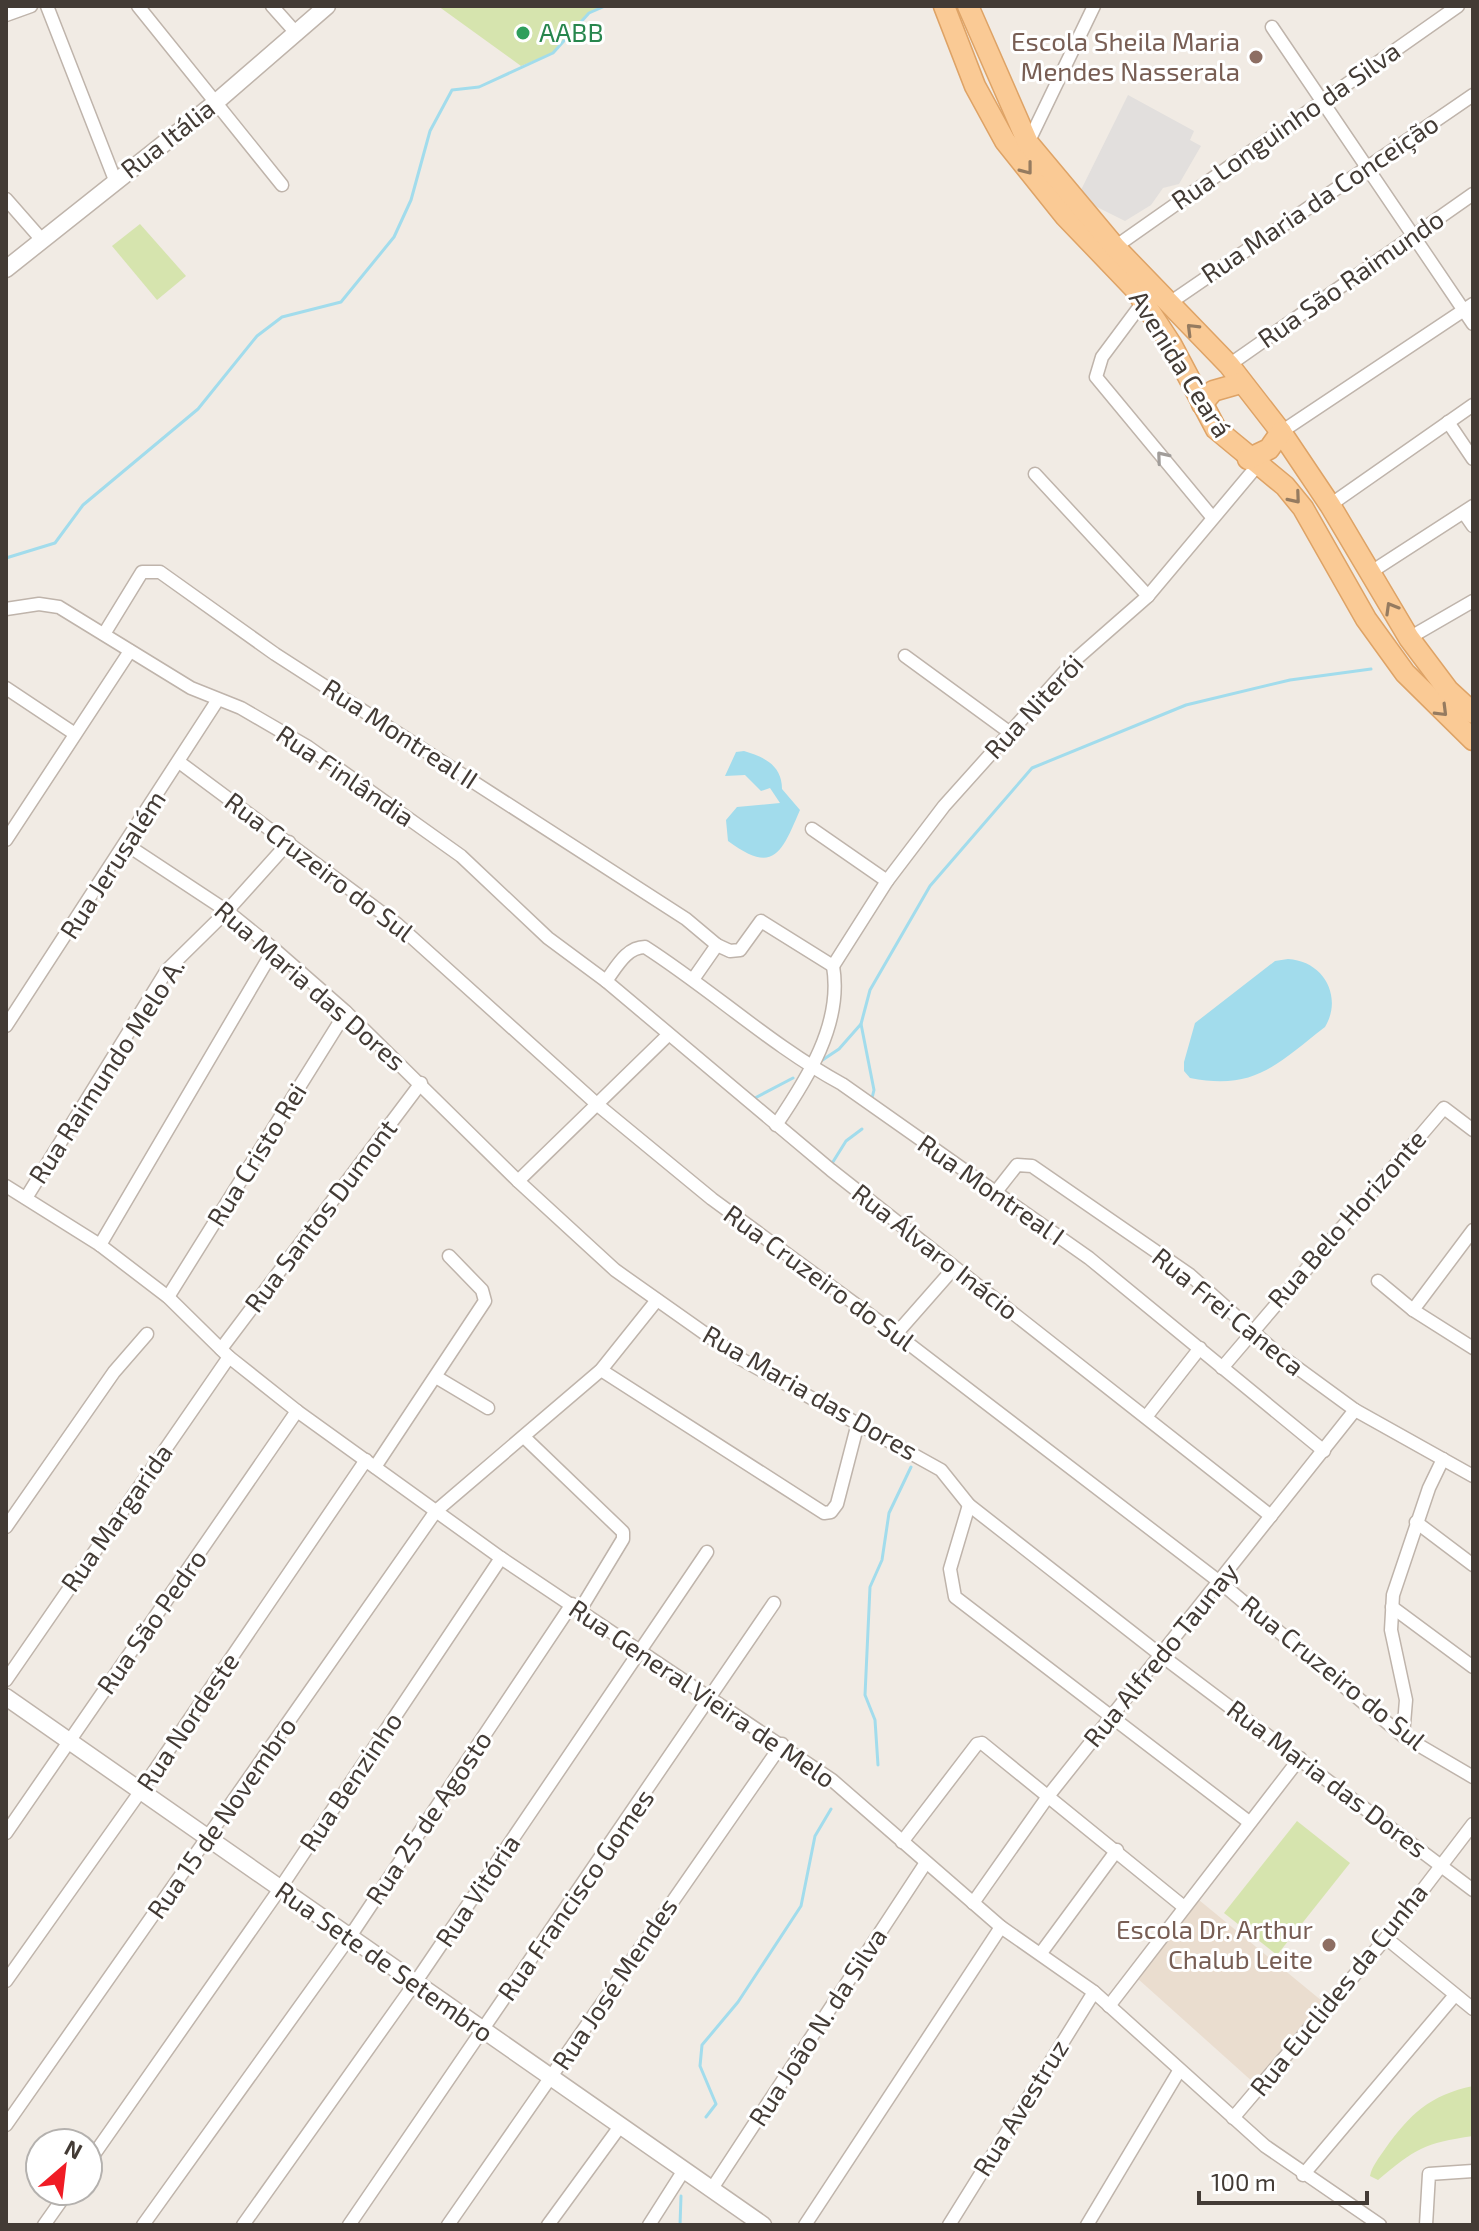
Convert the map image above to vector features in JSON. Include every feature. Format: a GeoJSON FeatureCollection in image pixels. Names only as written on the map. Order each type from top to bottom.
{"type":"FeatureCollection","features":[{"type":"Feature","properties":{"kind":"main road","name":"Avenida Ceará"},"geometry":{"type":"LineString","coordinates":[[944,6],[975,86],[1005,141],[1065,216],[1143,302],[1171,344],[1216,429],[1285,486],[1303,508],[1366,619],[1405,673],[1473,740]]}},
{"type":"Feature","properties":{"kind":"main road"},"geometry":{"type":"LineString","coordinates":[[957,6],[1003,108],[1026,139]]}},
{"type":"Feature","properties":{"kind":"main road","name":"Avenida Ceará"},"geometry":{"type":"LineString","coordinates":[[968,6],[1026,139],[1115,247],[1229,365],[1281,432],[1330,505],[1409,638],[1448,690],[1473,713]]}},
{"type":"Feature","properties":{"kind":"main road"},"geometry":{"type":"LineString","coordinates":[[1202,404],[1213,391],[1241,383]]}},
{"type":"Feature","properties":{"kind":"main road"},"geometry":{"type":"LineString","coordinates":[[1253,462],[1269,449],[1281,432]]}},
{"type":"Feature","properties":{"kind":"street"},"geometry":{"type":"LineString","coordinates":[[6,15],[31,6]]}},
{"type":"Feature","properties":{"kind":"street"},"geometry":{"type":"LineString","coordinates":[[47,6],[115,180]]}},
{"type":"Feature","properties":{"kind":"street"},"geometry":{"type":"LineString","coordinates":[[138,6],[282,185]]}},
{"type":"Feature","properties":{"kind":"street"},"geometry":{"type":"LineString","coordinates":[[272,6],[297,34]]}},
{"type":"Feature","properties":{"kind":"street","name":"Rua Itália"},"geometry":{"type":"LineString","coordinates":[[6,269],[215,103],[327,6]]}},
{"type":"Feature","properties":{"kind":"street"},"geometry":{"type":"LineString","coordinates":[[1026,139],[1094,6]]}},
{"type":"Feature","properties":{"kind":"street","name":"Rua Longuinho da Silva"},"geometry":{"type":"LineString","coordinates":[[1115,247],[1458,6]]}},
{"type":"Feature","properties":{"kind":"street"},"geometry":{"type":"LineString","coordinates":[[1272,27],[1368,165],[1411,235],[1468,307],[1473,324]]}},
{"type":"Feature","properties":{"kind":"street","name":"Rua Maria da Conceição"},"geometry":{"type":"LineString","coordinates":[[1168,304],[1473,95]]}},
{"type":"Feature","properties":{"kind":"street","name":"Rua São Raimundo"},"geometry":{"type":"LineString","coordinates":[[1229,365],[1473,194]]}},
{"type":"Feature","properties":{"kind":"street"},"geometry":{"type":"LineString","coordinates":[[6,199],[42,240]]}},
{"type":"Feature","properties":{"kind":"street"},"geometry":{"type":"LineString","coordinates":[[1143,302],[1102,357],[1096,377],[1212,517]]}},
{"type":"Feature","properties":{"kind":"street"},"geometry":{"type":"LineString","coordinates":[[1281,432],[1468,307]]}},
{"type":"Feature","properties":{"kind":"street"},"geometry":{"type":"LineString","coordinates":[[1330,505],[1473,405]]}},
{"type":"Feature","properties":{"kind":"street"},"geometry":{"type":"LineString","coordinates":[[1448,422],[1473,459]]}},
{"type":"Feature","properties":{"kind":"street","name":"Rua Niterói"},"geometry":{"type":"LineString","coordinates":[[833,966],[887,881],[944,806],[1075,660],[1148,596],[1253,462]]}},
{"type":"Feature","properties":{"kind":"street"},"geometry":{"type":"LineString","coordinates":[[1035,474],[1148,596]]}},
{"type":"Feature","properties":{"kind":"street"},"geometry":{"type":"LineString","coordinates":[[1371,572],[1468,509],[1473,526]]}},
{"type":"Feature","properties":{"kind":"street","name":"Rua Montreal II"},"geometry":{"type":"LineString","coordinates":[[104,634],[142,572],[160,572],[275,654],[686,919],[717,945]]}},
{"type":"Feature","properties":{"kind":"street"},"geometry":{"type":"LineString","coordinates":[[1409,638],[1473,601]]}},
{"type":"Feature","properties":{"kind":"street","name":"Rua Finlândia"},"geometry":{"type":"LineString","coordinates":[[6,609],[39,604],[59,607],[217,701],[241,708],[308,747],[461,856],[548,938],[606,981]]}},
{"type":"Feature","properties":{"kind":"street"},"geometry":{"type":"LineString","coordinates":[[6,840],[130,651]]}},
{"type":"Feature","properties":{"kind":"street"},"geometry":{"type":"LineString","coordinates":[[905,656],[1009,732]]}},
{"type":"Feature","properties":{"kind":"street"},"geometry":{"type":"LineString","coordinates":[[6,688],[75,734]]}},
{"type":"Feature","properties":{"kind":"street","name":"Rua Jerusalém"},"geometry":{"type":"LineString","coordinates":[[6,1026],[127,845],[217,701]]}},
{"type":"Feature","properties":{"kind":"street","name":"Rua Cruzeiro do Sul"},"geometry":{"type":"LineString","coordinates":[[179,762],[397,924],[599,1106],[712,1199],[896,1334],[1221,1583],[1403,1736],[1473,1777]]}},
{"type":"Feature","properties":{"kind":"street"},"geometry":{"type":"LineString","coordinates":[[6,813],[19,821]]}},
{"type":"Feature","properties":{"kind":"street"},"geometry":{"type":"LineString","coordinates":[[812,829],[887,881]]}},
{"type":"Feature","properties":{"kind":"street","name":"Rua Raimundo Melo A."},"geometry":{"type":"LineString","coordinates":[[26,1198],[160,980],[184,950],[227,911],[289,842]]}},
{"type":"Feature","properties":{"kind":"street","name":"Rua Maria das Dores"},"geometry":{"type":"LineString","coordinates":[[127,845],[227,911],[274,949],[346,1012],[518,1181],[615,1270],[741,1359],[941,1470],[969,1505],[1162,1656],[1473,1890]]}},
{"type":"Feature","properties":{"kind":"street"},"geometry":{"type":"LineString","coordinates":[[694,978],[717,945],[730,951],[740,950],[761,921],[833,966],[836,985],[833,1001],[813,1069],[776,1125]]}},
{"type":"Feature","properties":{"kind":"street","name":"Rua Montreal I"},"geometry":{"type":"LineString","coordinates":[[606,981],[630,951],[645,947],[694,978],[813,1069],[842,1084],[1089,1258],[1324,1451]]}},
{"type":"Feature","properties":{"kind":"street"},"geometry":{"type":"LineString","coordinates":[[100,1245],[274,949]]}},
{"type":"Feature","properties":{"kind":"street","name":"Rua Álvaro Inácio"},"geometry":{"type":"LineString","coordinates":[[606,981],[667,1036],[776,1125],[1271,1516]]}},
{"type":"Feature","properties":{"kind":"street","name":"Rua Cristo Rei"},"geometry":{"type":"LineString","coordinates":[[168,1297],[346,1012]]}},
{"type":"Feature","properties":{"kind":"street"},"geometry":{"type":"LineString","coordinates":[[518,1181],[599,1106],[667,1036]]}},
{"type":"Feature","properties":{"kind":"street","name":"Rua Santos Dumont"},"geometry":{"type":"LineString","coordinates":[[225,1353],[421,1083]]}},
{"type":"Feature","properties":{"kind":"street","name":"Rua Belo Horizonte"},"geometry":{"type":"LineString","coordinates":[[1222,1368],[1251,1330],[1444,1108],[1473,1130]]}},
{"type":"Feature","properties":{"kind":"street","name":"Rua Frei Caneca"},"geometry":{"type":"LineString","coordinates":[[995,1193],[1017,1165],[1032,1166],[1190,1275],[1300,1372],[1355,1410],[1473,1476]]}},
{"type":"Feature","properties":{"kind":"street","name":"Rua General Vieira de Melo"},"geometry":{"type":"LineString","coordinates":[[6,1186],[100,1245],[168,1297],[225,1353],[297,1411],[501,1558],[832,1780],[1001,1927],[1094,1992],[1179,2071],[1303,2175],[1380,2225]]}},
{"type":"Feature","properties":{"kind":"street"},"geometry":{"type":"LineString","coordinates":[[1413,1310],[1473,1230]]}},
{"type":"Feature","properties":{"kind":"street","name":"Rua Nordeste"},"geometry":{"type":"LineString","coordinates":[[6,1981],[371,1463],[436,1377],[485,1301],[482,1290],[449,1256]]}},
{"type":"Feature","properties":{"kind":"street"},"geometry":{"type":"LineString","coordinates":[[896,1334],[954,1268]]}},
{"type":"Feature","properties":{"kind":"street"},"geometry":{"type":"LineString","coordinates":[[1378,1281],[1413,1310],[1473,1348]]}},
{"type":"Feature","properties":{"kind":"street","name":"Rua 15 de Novembro"},"geometry":{"type":"LineString","coordinates":[[6,2125],[436,1511],[601,1370],[657,1300]]}},
{"type":"Feature","properties":{"kind":"street"},"geometry":{"type":"LineString","coordinates":[[6,1527],[114,1372],[147,1334]]}},
{"type":"Feature","properties":{"kind":"street"},"geometry":{"type":"LineString","coordinates":[[1146,1417],[1200,1348]]}},
{"type":"Feature","properties":{"kind":"street","name":"Rua Margarida"},"geometry":{"type":"LineString","coordinates":[[6,1680],[225,1353]]}},
{"type":"Feature","properties":{"kind":"street"},"geometry":{"type":"LineString","coordinates":[[601,1370],[824,1513],[831,1512],[837,1504],[858,1423]]}},
{"type":"Feature","properties":{"kind":"street"},"geometry":{"type":"LineString","coordinates":[[436,1377],[488,1408]]}},
{"type":"Feature","properties":{"kind":"street","name":"Rua Alfredo Taunay"},"geometry":{"type":"LineString","coordinates":[[973,1903],[1049,1795],[1221,1583],[1355,1410]]}},
{"type":"Feature","properties":{"kind":"street","name":"Rua São Pedro"},"geometry":{"type":"LineString","coordinates":[[6,1833],[297,1411]]}},
{"type":"Feature","properties":{"kind":"street","name":"Rua 25 de Agosto"},"geometry":{"type":"LineString","coordinates":[[143,2225],[349,1938],[623,1539],[623,1532],[524,1437]]}},
{"type":"Feature","properties":{"kind":"street"},"geometry":{"type":"LineString","coordinates":[[1403,1736],[1406,1700],[1391,1630],[1392,1607],[1400,1566],[1443,1459]]}},
{"type":"Feature","properties":{"kind":"street"},"geometry":{"type":"LineString","coordinates":[[969,1505],[950,1569],[955,1597],[1249,1822]]}},
{"type":"Feature","properties":{"kind":"street"},"geometry":{"type":"LineString","coordinates":[[1416,1522],[1473,1565]]}},
{"type":"Feature","properties":{"kind":"street","name":"Rua Vitória"},"geometry":{"type":"LineString","coordinates":[[243,2225],[415,1983],[707,1552]]}},
{"type":"Feature","properties":{"kind":"street","name":"Rua Benzinho"},"geometry":{"type":"LineString","coordinates":[[104,2140],[279,1890],[501,1558]]}},
{"type":"Feature","properties":{"kind":"street","name":"Rua Francisco Gomes"},"geometry":{"type":"LineString","coordinates":[[349,2225],[774,1603]]}},
{"type":"Feature","properties":{"kind":"street"},"geometry":{"type":"LineString","coordinates":[[1392,1607],[1473,1667]]}},
{"type":"Feature","properties":{"kind":"street","name":"Rua Sete de Setembro"},"geometry":{"type":"LineString","coordinates":[[6,1697],[763,2225]]}},
{"type":"Feature","properties":{"kind":"street"},"geometry":{"type":"LineString","coordinates":[[902,1842],[977,1744],[982,1743],[1184,1907]]}},
{"type":"Feature","properties":{"kind":"street","name":"Rua José Mendes"},"geometry":{"type":"LineString","coordinates":[[448,2225],[782,1744]]}},
{"type":"Feature","properties":{"kind":"street"},"geometry":{"type":"LineString","coordinates":[[1109,2006],[1300,1758]]}},
{"type":"Feature","properties":{"kind":"street","name":"Rua Euclides da Cunha"},"geometry":{"type":"LineString","coordinates":[[1233,2118],[1386,1938],[1473,1824]]}},
{"type":"Feature","properties":{"kind":"street"},"geometry":{"type":"LineString","coordinates":[[1041,1953],[1117,1850]]}},
{"type":"Feature","properties":{"kind":"street","name":"Rua João N. da Silva"},"geometry":{"type":"LineString","coordinates":[[711,2190],[925,1864]]}},
{"type":"Feature","properties":{"kind":"street"},"geometry":{"type":"LineString","coordinates":[[805,2225],[1001,1927]]}},
{"type":"Feature","properties":{"kind":"street"},"geometry":{"type":"LineString","coordinates":[[1386,1938],[1473,2009]]}},
{"type":"Feature","properties":{"kind":"street","name":"Rua Avestruz"},"geometry":{"type":"LineString","coordinates":[[949,2225],[1094,1992]]}},
{"type":"Feature","properties":{"kind":"street"},"geometry":{"type":"LineString","coordinates":[[1303,2175],[1455,1995]]}},
{"type":"Feature","properties":{"kind":"street"},"geometry":{"type":"LineString","coordinates":[[1087,2225],[1179,2071]]}},
{"type":"Feature","properties":{"kind":"street"},"geometry":{"type":"LineString","coordinates":[[548,2225],[621,2125]]}},
{"type":"Feature","properties":{"kind":"street"},"geometry":{"type":"LineString","coordinates":[[649,2225],[684,2170]]}},
{"type":"Feature","properties":{"kind":"street"},"geometry":{"type":"LineString","coordinates":[[1426,2225],[1429,2174],[1473,2171]]}},
{"type":"Feature","properties":{"kind":"street"},"geometry":{"type":"LineString","coordinates":[[44,2225],[57,2207]]}},
{"type":"Feature","properties":{"kind":"shaded area"},"geometry":{"type":"Polygon","coordinates":[[[1128,95],[1194,131],[1190,140],[1201,146],[1179,184],[1163,188],[1151,205],[1125,221],[1091,204],[1080,192],[1128,95]]]}},
{"type":"Feature","properties":{"kind":"shaded area"},"geometry":{"type":"Polygon","coordinates":[[[1199,1900],[1322,2001],[1254,2083],[1137,1978],[1199,1900]]]}},
{"type":"Feature","properties":{"kind":"green space","name":"AABB"},"geometry":{"type":"Polygon","coordinates":[[[438,6],[605,6],[589,13],[553,53],[521,66],[438,6]]]}},
{"type":"Feature","properties":{"kind":"green space"},"geometry":{"type":"Polygon","coordinates":[[[140,224],[186,276],[157,300],[112,246],[140,224]]]}},
{"type":"Feature","properties":{"kind":"green space"},"geometry":{"type":"Polygon","coordinates":[[[1297,1821],[1350,1863],[1277,1955],[1224,1913],[1297,1821]]]}},
{"type":"Feature","properties":{"kind":"green space"},"geometry":{"type":"Polygon","coordinates":[[[1473,2086],[1473,2136],[1431,2145],[1411,2154],[1378,2180],[1370,2176],[1385,2149],[1412,2116],[1445,2095],[1473,2086]]]}},
{"type":"Feature","properties":{"kind":"water"},"geometry":{"type":"Polygon","coordinates":[[[736,752],[759,756],[776,768],[782,789],[800,810],[782,847],[767,857],[757,857],[728,841],[726,820],[737,807],[780,803],[770,788],[761,791],[745,775],[725,776],[736,752]]]}},
{"type":"Feature","properties":{"kind":"water"},"geometry":{"type":"Polygon","coordinates":[[[1288,959],[1312,966],[1327,982],[1332,1004],[1325,1027],[1278,1063],[1249,1077],[1232,1081],[1190,1078],[1184,1071],[1184,1062],[1195,1023],[1275,961],[1288,959]]]}},
{"type":"Feature","properties":{"kind":"waterway"},"geometry":{"type":"LineString","coordinates":[[6,558],[55,543],[83,505],[198,409],[257,336],[282,317],[341,302],[394,237],[411,200],[430,131],[452,90],[479,87],[553,53],[589,13],[605,6]]}},
{"type":"Feature","properties":{"kind":"waterway"},"geometry":{"type":"LineString","coordinates":[[871,1102],[874,1090],[861,1024],[870,990],[930,886],[1032,768],[1186,705],[1290,680],[1371,669]]}},
{"type":"Feature","properties":{"kind":"waterway"},"geometry":{"type":"LineString","coordinates":[[821,1061],[839,1049],[861,1024]]}},
{"type":"Feature","properties":{"kind":"waterway"},"geometry":{"type":"LineString","coordinates":[[755,1098],[793,1078]]}},
{"type":"Feature","properties":{"kind":"waterway"},"geometry":{"type":"LineString","coordinates":[[831,1165],[846,1141],[862,1129]]}},
{"type":"Feature","properties":{"kind":"waterway"},"geometry":{"type":"LineString","coordinates":[[878,1765],[875,1720],[865,1695],[870,1587],[882,1560],[889,1513],[911,1467]]}},
{"type":"Feature","properties":{"kind":"waterway"},"geometry":{"type":"LineString","coordinates":[[706,2117],[716,2104],[700,2066],[702,2045],[738,2002],[801,1906],[815,1836],[831,1809]]}},
{"type":"Feature","properties":{"kind":"waterway"},"geometry":{"type":"LineString","coordinates":[[680,2225],[681,2196]]}},
{"type":"Feature","properties":{"kind":"place","name":"AABB"},"geometry":{"type":"Point","coordinates":[523,33]}},
{"type":"Feature","properties":{"kind":"place","name":"Escola Sheila Maria Mendes Nasserala"},"geometry":{"type":"Point","coordinates":[1256,57]}},
{"type":"Feature","properties":{"kind":"place","name":"Escola Dr. Arthur Chalub Leite"},"geometry":{"type":"Point","coordinates":[1329,1945]}}]}
